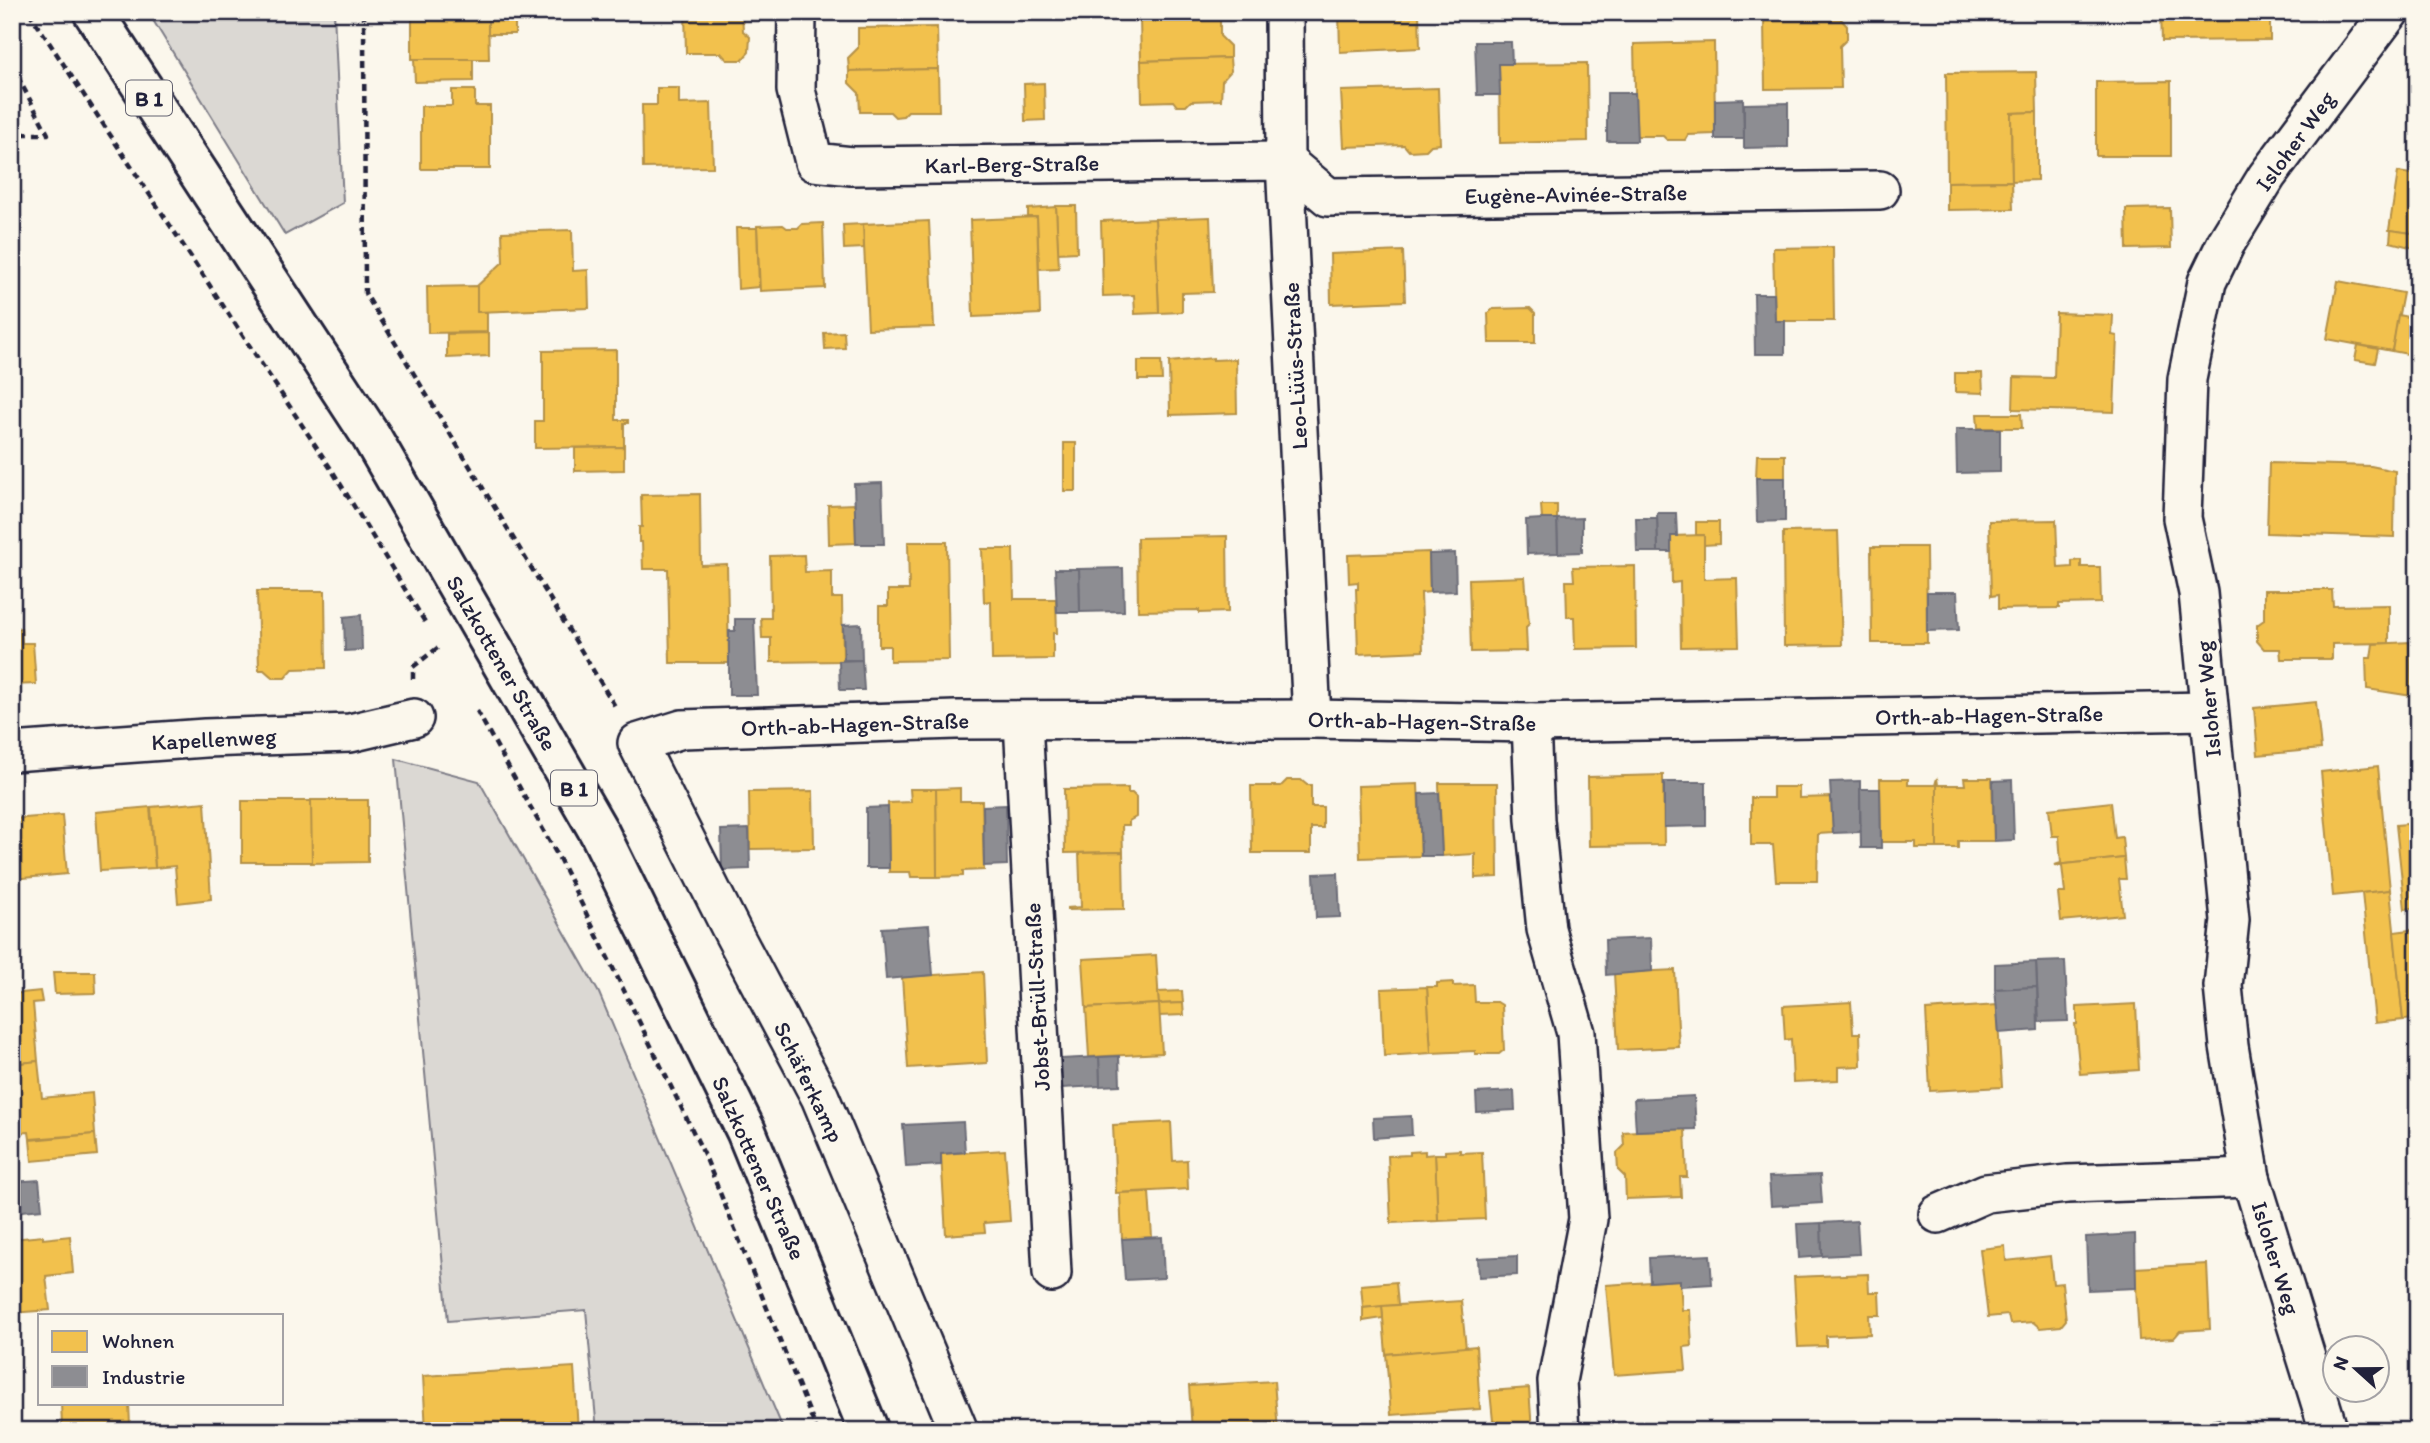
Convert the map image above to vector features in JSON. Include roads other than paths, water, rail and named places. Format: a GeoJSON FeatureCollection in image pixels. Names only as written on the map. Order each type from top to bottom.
{"type":"FeatureCollection","features":[{"type":"Feature","properties":{"kind":"main road","name":"Salzkottener Straße"},"geometry":{"type":"LineString","coordinates":[[93,12],[371,436],[599,832],[746,1131],[869,1431]]}},
{"type":"Feature","properties":{"kind":"street","name":"Karl-Berg-Straße"},"geometry":{"type":"LineString","coordinates":[[797,12],[796,90],[814,162],[852,166],[1284,161]]}},
{"type":"Feature","properties":{"kind":"street","name":"Leo-Lüüs-Straße"},"geometry":{"type":"LineString","coordinates":[[1284,12],[1284,161],[1312,719]]}},
{"type":"Feature","properties":{"kind":"street","name":"Isloher Weg"},"geometry":{"type":"LineString","coordinates":[[2329,1431],[2251,1178],[2229,1046],[2223,986],[2230,920],[2198,593],[2182,519],[2186,379],[2207,282],[2226,243],[2267,176],[2390,12]]}},
{"type":"Feature","properties":{"kind":"street","name":"Eugène-Avinée-Straße"},"geometry":{"type":"LineString","coordinates":[[1284,161],[1328,197],[1880,190]]}},
{"type":"Feature","properties":{"kind":"street","name":"Orth-ab-Hagen-Straße"},"geometry":{"type":"LineString","coordinates":[[637,743],[682,729],[956,720],[1312,719],[1531,723],[2209,711]]}},
{"type":"Feature","properties":{"kind":"street","name":"Kapellenweg"},"geometry":{"type":"LineString","coordinates":[[12,752],[205,738],[350,733],[414,718]]}},
{"type":"Feature","properties":{"kind":"street","name":"Jobst-Brüll-Straße"},"geometry":{"type":"LineString","coordinates":[[1023,721],[1052,1273]]}},
{"type":"Feature","properties":{"kind":"street"},"geometry":{"type":"LineString","coordinates":[[1531,723],[1535,820],[1546,929],[1576,1032],[1588,1219],[1557,1381],[1560,1431]]}},
{"type":"Feature","properties":{"kind":"street","name":"Schäferkamp"},"geometry":{"type":"LineString","coordinates":[[637,743],[820,1097],[959,1431]]}},
{"type":"Feature","properties":{"kind":"street"},"geometry":{"type":"LineString","coordinates":[[1938,1214],[1986,1193],[2067,1184],[2251,1178]]}}]}
